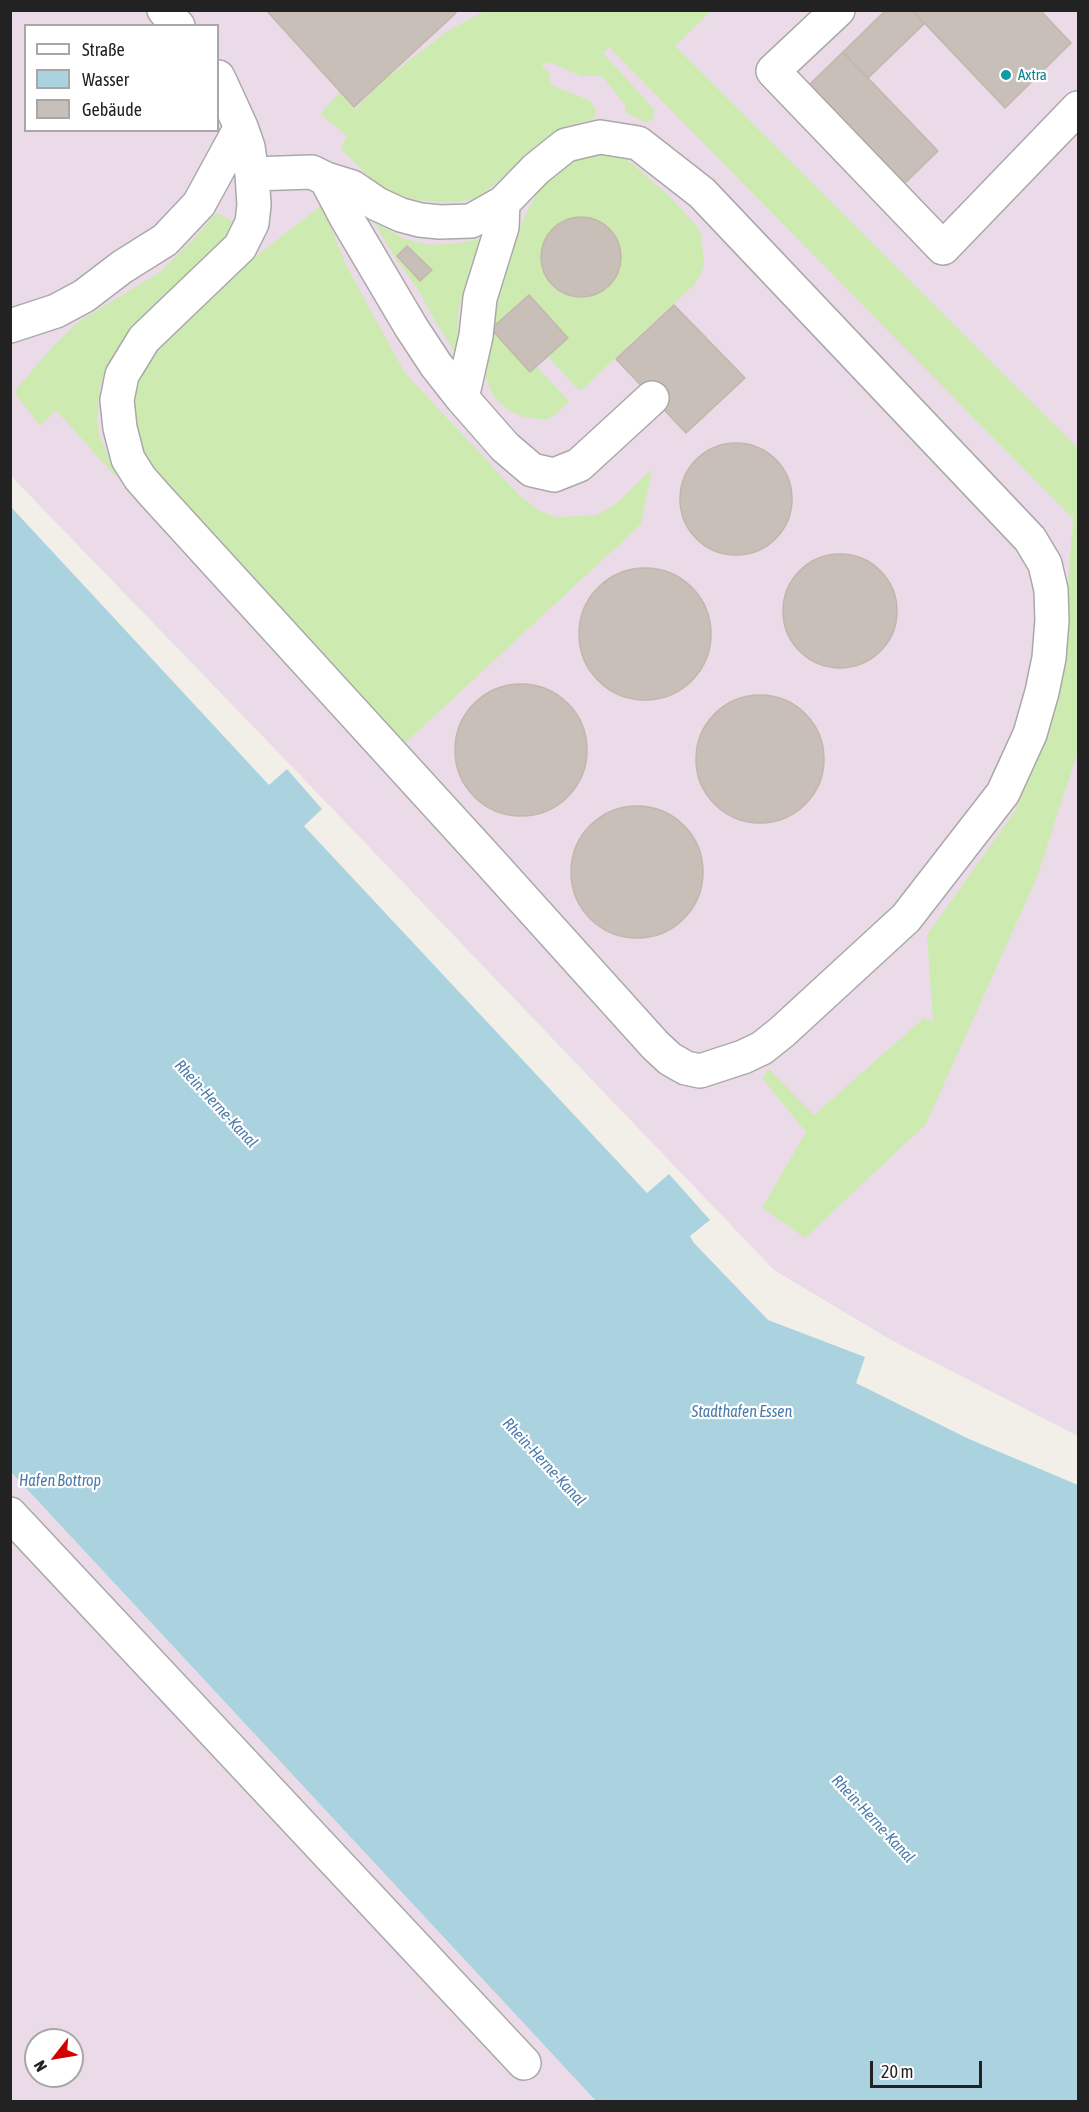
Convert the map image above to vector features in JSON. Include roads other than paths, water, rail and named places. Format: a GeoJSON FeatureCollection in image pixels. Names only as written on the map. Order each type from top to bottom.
{"type":"FeatureCollection","features":[{"type":"Feature","properties":{"kind":"lane"},"geometry":{"type":"LineString","coordinates":[[164,10],[176,24]]}},
{"type":"Feature","properties":{"kind":"lane"},"geometry":{"type":"LineString","coordinates":[[838,10],[773,71],[943,248],[1078,108]]}},
{"type":"Feature","properties":{"kind":"lane"},"geometry":{"type":"LineString","coordinates":[[219,79],[247,149],[254,205],[252,223],[240,247],[144,339],[122,375],[117,400],[120,428],[128,459],[154,494],[670,1059],[686,1068],[700,1071],[762,1048],[906,918],[1003,794],[1030,734],[1049,658],[1052,620],[1051,590],[1045,564],[1030,539],[702,193],[638,143],[600,138],[566,144],[503,203],[471,221],[440,222],[401,215],[377,204],[352,186],[326,179],[247,149]]}},
{"type":"Feature","properties":{"kind":"lane"},"geometry":{"type":"LineString","coordinates":[[10,326],[56,311],[84,296],[122,267],[165,240],[247,149]]}},
{"type":"Feature","properties":{"kind":"lane"},"geometry":{"type":"LineString","coordinates":[[326,179],[411,327],[436,365],[505,447],[532,470],[554,475],[579,465],[652,398]]}},
{"type":"Feature","properties":{"kind":"lane"},"geometry":{"type":"LineString","coordinates":[[462,398],[476,336],[480,298],[501,227],[503,203]]}},
{"type":"Feature","properties":{"kind":"lane"},"geometry":{"type":"LineString","coordinates":[[10,1514],[524,2063]]}},
{"type":"Feature","properties":{"kind":"water"},"geometry":{"type":"Polygon","coordinates":[[[11,507],[269,785],[287,769],[322,809],[304,826],[647,1193],[669,1174],[710,1220],[690,1236],[694,1243],[768,1320],[865,1357],[856,1383],[969,1439],[1078,1485],[1078,2101],[596,2101],[11,1472],[11,507]]]}},
{"type":"Feature","properties":{"kind":"place","name":"Axtra"},"geometry":{"type":"Point","coordinates":[1006,75]}},
{"type":"Feature","properties":{"kind":"water label","name":"Rhein-Herne-Kanal"},"geometry":{"type":"Point","coordinates":[216,1104]}},
{"type":"Feature","properties":{"kind":"water label","name":"Stadthafen Essen"},"geometry":{"type":"Point","coordinates":[742,1412]}},
{"type":"Feature","properties":{"kind":"water label","name":"Rhein-Herne-Kanal"},"geometry":{"type":"Point","coordinates":[544,1462]}},
{"type":"Feature","properties":{"kind":"water label","name":"Hafen Bottrop"},"geometry":{"type":"Point","coordinates":[60,1481]}},
{"type":"Feature","properties":{"kind":"water label","name":"Rhein-Herne-Kanal"},"geometry":{"type":"Point","coordinates":[873,1819]}}]}
